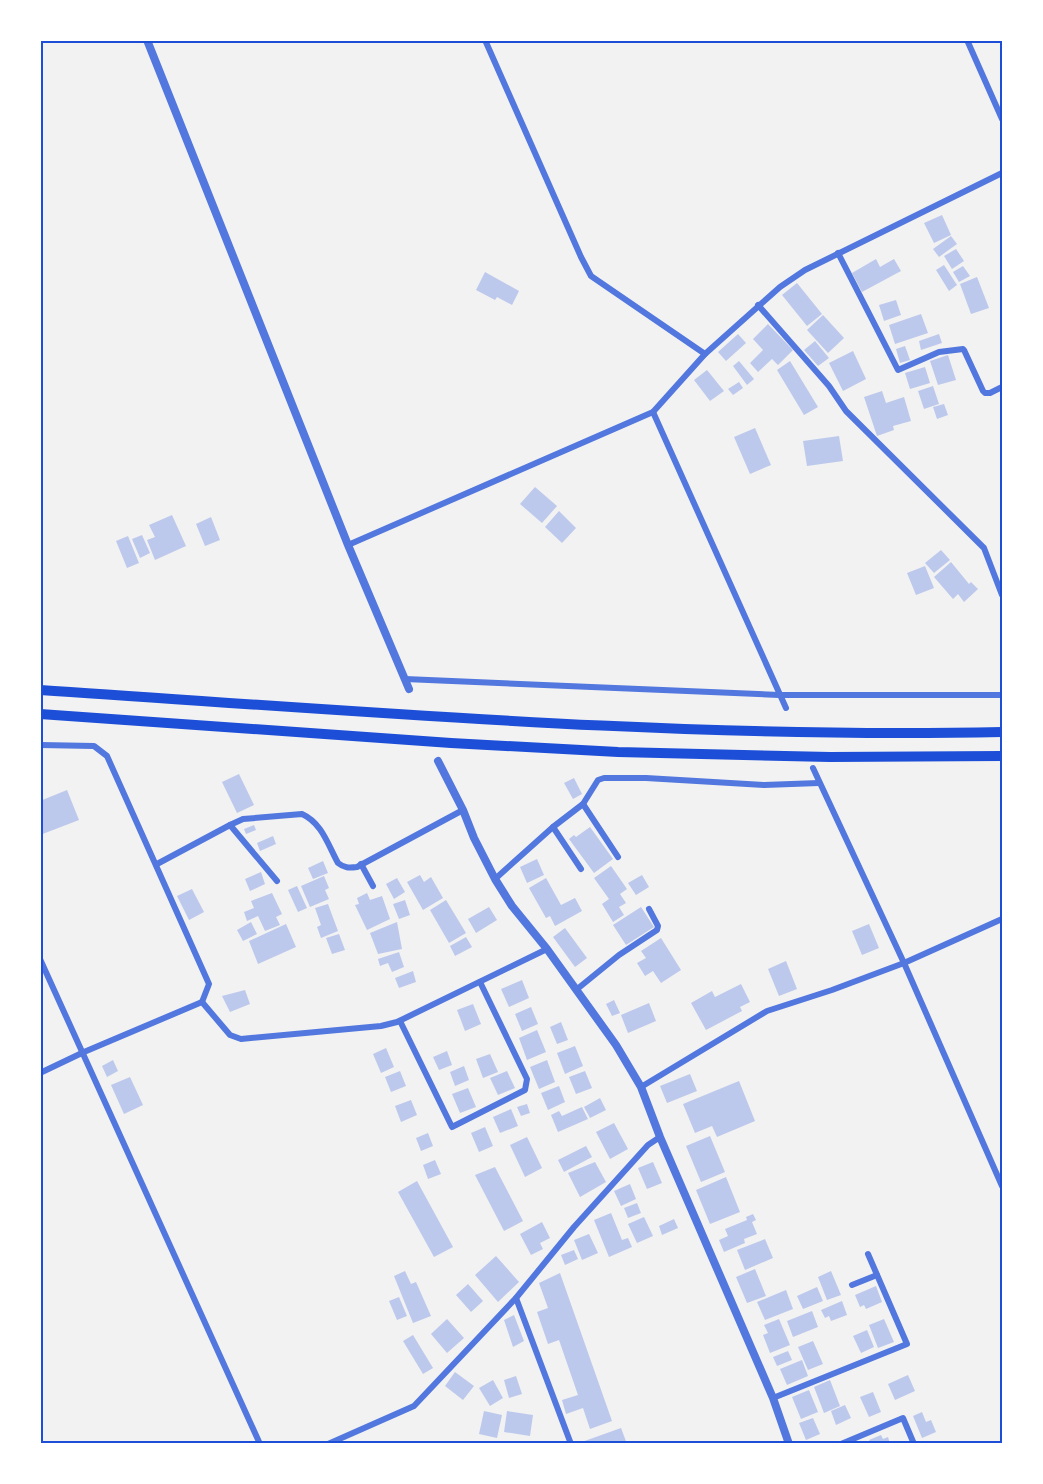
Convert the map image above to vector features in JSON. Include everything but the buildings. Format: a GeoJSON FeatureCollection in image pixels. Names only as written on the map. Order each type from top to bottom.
{"type":"FeatureCollection","features":[{"type":"Feature","properties":{"kind":"highway"},"geometry":{"type":"LineString","coordinates":[[40,690],[618,727],[921,734],[1002,732]]}},
{"type":"Feature","properties":{"kind":"highway"},"geometry":{"type":"LineString","coordinates":[[40,714],[618,752],[830,757],[1002,756]]}},
{"type":"Feature","properties":{"kind":"street"},"geometry":{"type":"LineString","coordinates":[[147,40],[348,545],[410,689]]}},
{"type":"Feature","properties":{"kind":"street"},"geometry":{"type":"LineString","coordinates":[[484,40],[591,276],[705,354]]}},
{"type":"Feature","properties":{"kind":"street"},"geometry":{"type":"LineString","coordinates":[[967,40],[1002,119]]}},
{"type":"Feature","properties":{"kind":"street"},"geometry":{"type":"LineString","coordinates":[[348,545],[653,412],[705,354],[780,287],[805,270],[838,253],[1002,173]]}},
{"type":"Feature","properties":{"kind":"street"},"geometry":{"type":"LineString","coordinates":[[838,253],[898,370],[939,352],[963,349],[985,393],[1002,387]]}},
{"type":"Feature","properties":{"kind":"street"},"geometry":{"type":"LineString","coordinates":[[758,305],[829,386],[846,411],[984,548],[1001,588],[1002,596]]}},
{"type":"Feature","properties":{"kind":"street"},"geometry":{"type":"LineString","coordinates":[[653,412],[786,708]]}},
{"type":"Feature","properties":{"kind":"street"},"geometry":{"type":"LineString","coordinates":[[405,679],[779,695],[1002,695]]}},
{"type":"Feature","properties":{"kind":"street"},"geometry":{"type":"LineString","coordinates":[[40,745],[94,746],[107,756],[209,984],[201,1002],[40,1073]]}},
{"type":"Feature","properties":{"kind":"street"},"geometry":{"type":"LineString","coordinates":[[438,761],[495,879],[512,906],[547,949],[615,1045],[641,1087],[660,1137],[773,1398],[789,1443]]}},
{"type":"Feature","properties":{"kind":"street"},"geometry":{"type":"LineString","coordinates":[[813,768],[904,963],[1002,1186]]}},
{"type":"Feature","properties":{"kind":"street"},"geometry":{"type":"LineString","coordinates":[[495,879],[553,827],[584,804],[598,780],[604,778],[646,778],[764,785],[819,783]]}},
{"type":"Feature","properties":{"kind":"street"},"geometry":{"type":"LineString","coordinates":[[584,804],[618,857]]}},
{"type":"Feature","properties":{"kind":"street"},"geometry":{"type":"LineString","coordinates":[[157,864],[243,819],[302,814],[315,821],[338,863],[347,868],[357,867],[463,810]]}},
{"type":"Feature","properties":{"kind":"street"},"geometry":{"type":"LineString","coordinates":[[230,825],[278,881]]}},
{"type":"Feature","properties":{"kind":"street"},"geometry":{"type":"LineString","coordinates":[[553,827],[581,868]]}},
{"type":"Feature","properties":{"kind":"street"},"geometry":{"type":"LineString","coordinates":[[362,864],[374,886]]}},
{"type":"Feature","properties":{"kind":"street"},"geometry":{"type":"LineString","coordinates":[[576,990],[619,955],[657,930],[658,926],[649,909]]}},
{"type":"Feature","properties":{"kind":"street"},"geometry":{"type":"LineString","coordinates":[[641,1087],[767,1011],[904,963],[1002,919]]}},
{"type":"Feature","properties":{"kind":"street"},"geometry":{"type":"LineString","coordinates":[[201,1002],[230,1035],[242,1039],[381,1026],[400,1021],[547,949]]}},
{"type":"Feature","properties":{"kind":"street"},"geometry":{"type":"LineString","coordinates":[[40,959],[260,1443]]}},
{"type":"Feature","properties":{"kind":"street"},"geometry":{"type":"LineString","coordinates":[[400,1021],[453,1127],[525,1090],[526,1079],[480,982]]}},
{"type":"Feature","properties":{"kind":"street"},"geometry":{"type":"LineString","coordinates":[[328,1443],[414,1406],[516,1299],[600,1197],[648,1145],[660,1137]]}},
{"type":"Feature","properties":{"kind":"street"},"geometry":{"type":"LineString","coordinates":[[773,1398],[907,1344],[868,1254]]}},
{"type":"Feature","properties":{"kind":"street"},"geometry":{"type":"LineString","coordinates":[[852,1285],[877,1275]]}},
{"type":"Feature","properties":{"kind":"street"},"geometry":{"type":"LineString","coordinates":[[516,1299],[571,1443]]}},
{"type":"Feature","properties":{"kind":"street"},"geometry":{"type":"LineString","coordinates":[[841,1443],[903,1418],[914,1443]]}}]}
